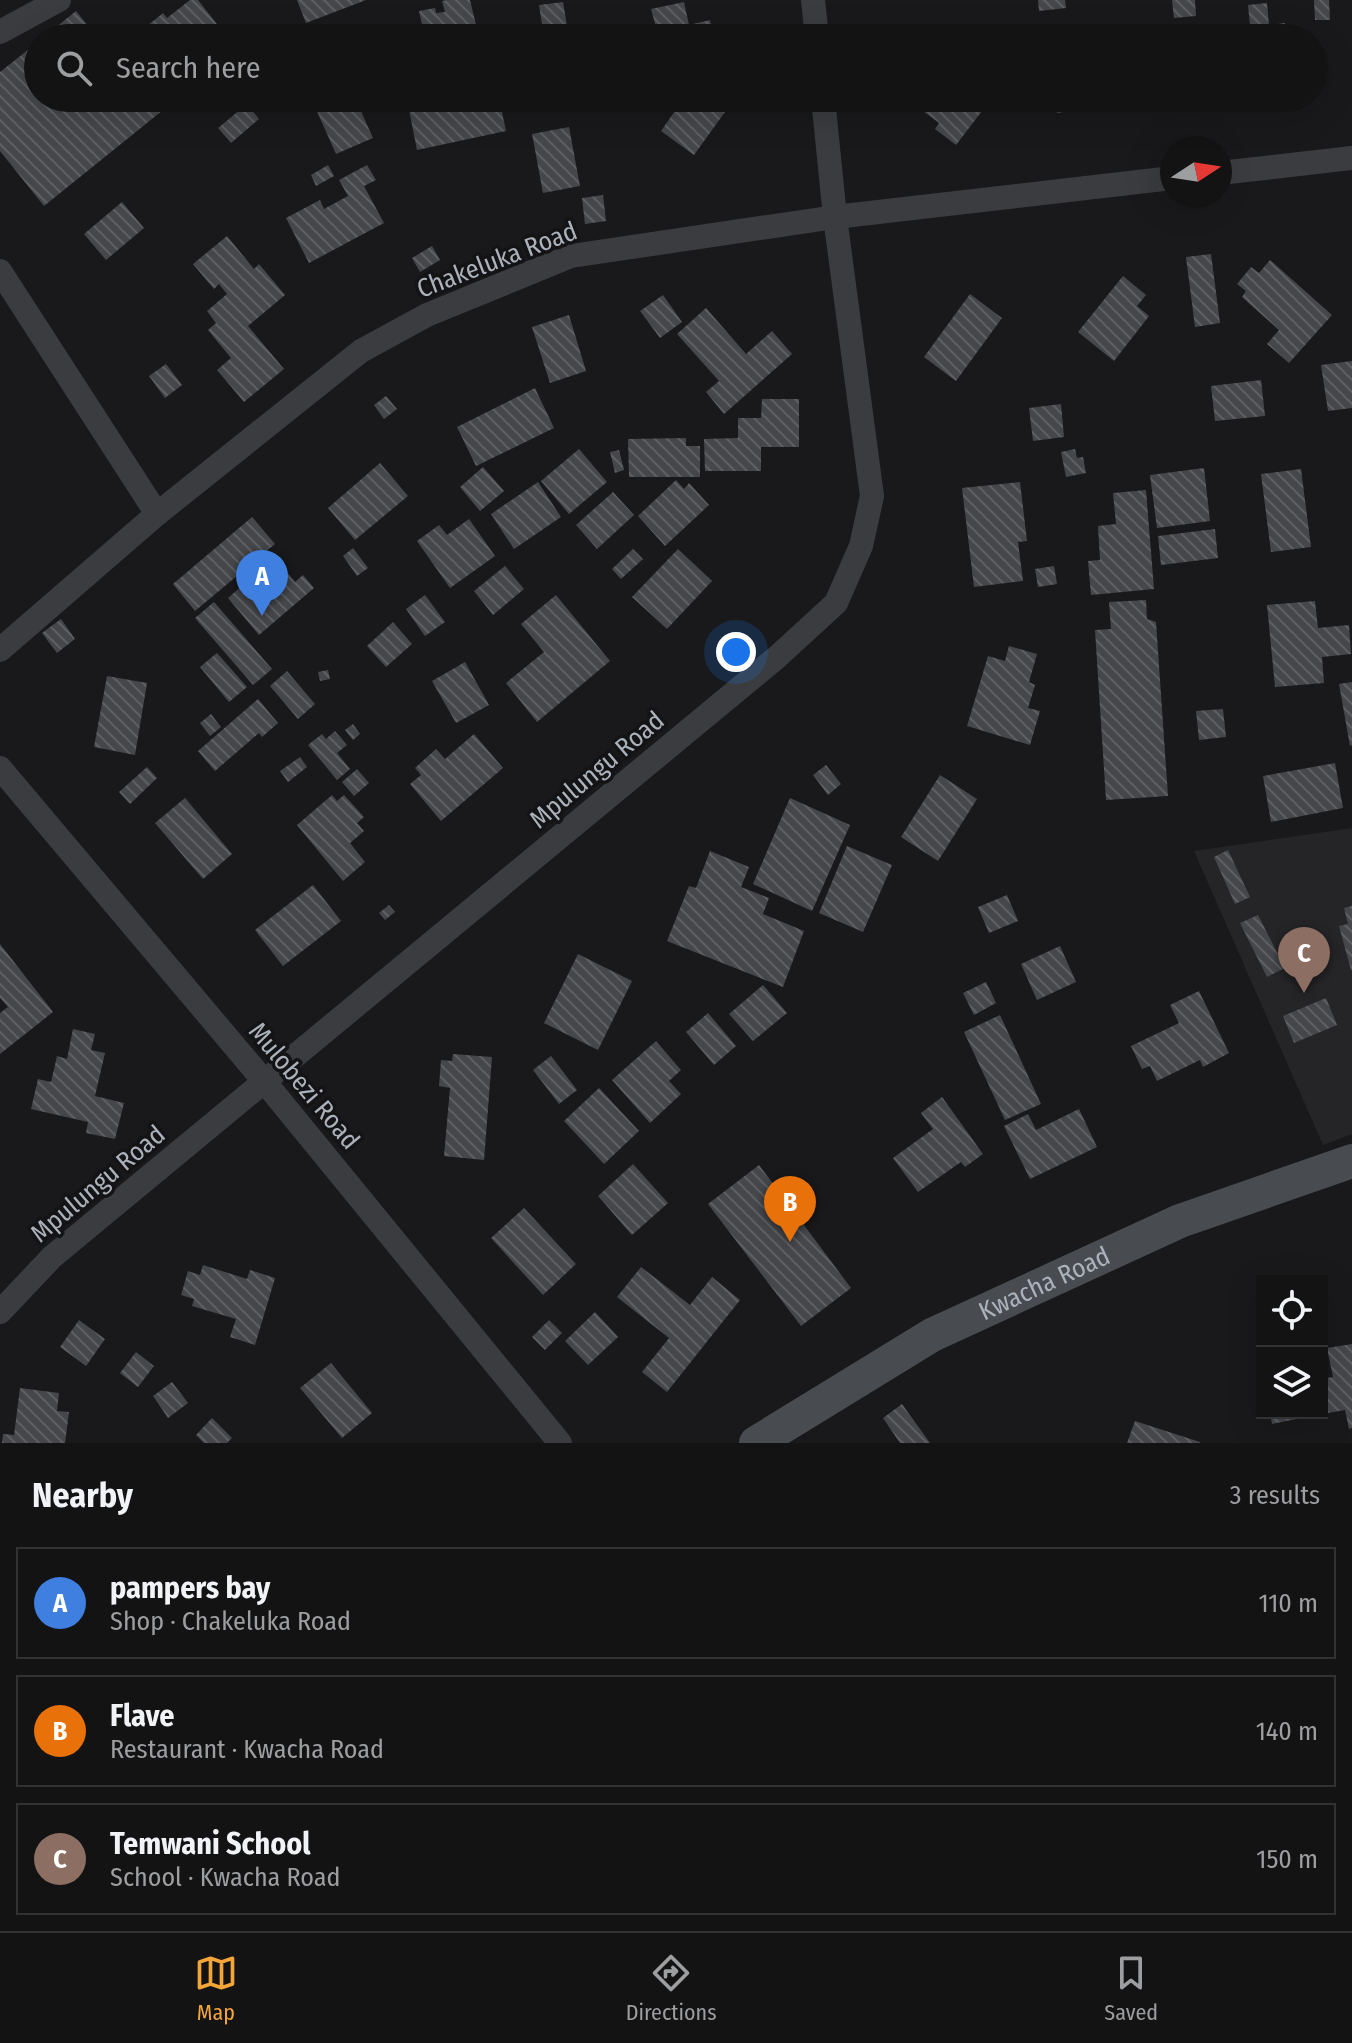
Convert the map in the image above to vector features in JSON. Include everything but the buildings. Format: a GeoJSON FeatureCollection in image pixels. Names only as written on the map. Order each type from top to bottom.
{"type":"FeatureCollection","features":[{"type":"Feature","properties":{"kind":"main road","name":"Kwacha Road"},"geometry":{"type":"LineString","coordinates":[[756,1443],[932,1335],[1180,1221],[1352,1161]]}},
{"type":"Feature","properties":{"kind":"street"},"geometry":{"type":"LineString","coordinates":[[0,32],[59,0]]}},
{"type":"Feature","properties":{"kind":"street"},"geometry":{"type":"LineString","coordinates":[[813,0],[816,24]]}},
{"type":"Feature","properties":{"kind":"street","name":"Mpulungu Road"},"geometry":{"type":"LineString","coordinates":[[0,1312],[52,1257],[776,658],[836,603],[861,546],[872,496],[835,217],[824,112]]}},
{"type":"Feature","properties":{"kind":"street"},"geometry":{"type":"LineString","coordinates":[[1232,172],[1352,158]]}},
{"type":"Feature","properties":{"kind":"street","name":"Chakeluka Road"},"geometry":{"type":"LineString","coordinates":[[0,650],[157,514],[361,351],[427,315],[571,256],[835,217],[1160,179]]}},
{"type":"Feature","properties":{"kind":"street"},"geometry":{"type":"LineString","coordinates":[[0,271],[157,514]]}},
{"type":"Feature","properties":{"kind":"street","name":"Mulobezi Road"},"geometry":{"type":"LineString","coordinates":[[0,768],[264,1081],[560,1443]]}},
{"type":"Feature","properties":{"kind":"shaded area"},"geometry":{"type":"Polygon","coordinates":[[[1352,828],[1352,1134],[1323,1145],[1194,851],[1352,828]]]}},
{"type":"Feature","properties":{"kind":"place","name":"pampers bay"},"geometry":{"type":"Point","coordinates":[262,616]}},
{"type":"Feature","properties":{"kind":"place","name":"Temwani School"},"geometry":{"type":"Point","coordinates":[1304,993]}},
{"type":"Feature","properties":{"kind":"place","name":"Flave"},"geometry":{"type":"Point","coordinates":[790,1242]}}]}
